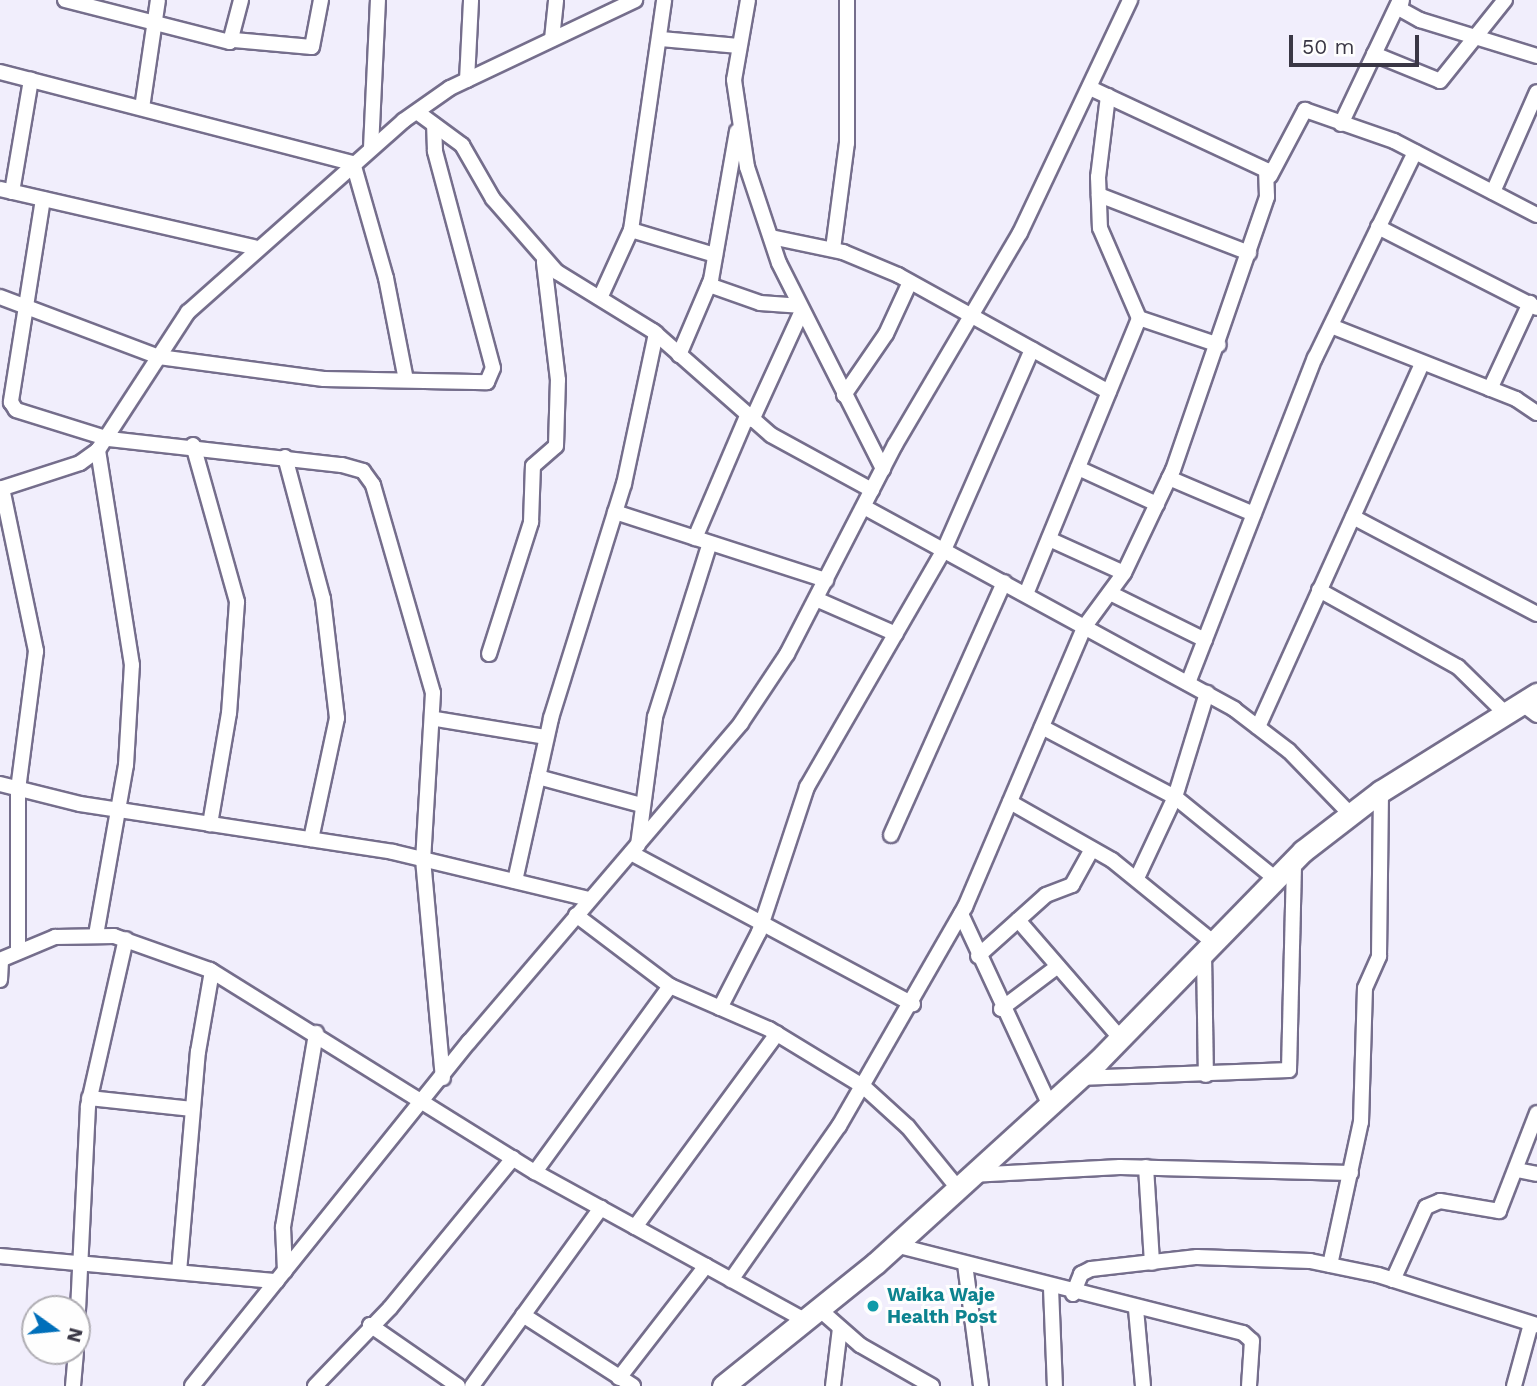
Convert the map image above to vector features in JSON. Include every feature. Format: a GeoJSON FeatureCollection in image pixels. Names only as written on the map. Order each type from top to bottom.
{"type":"FeatureCollection","features":[{"type":"Feature","properties":{"kind":"street"},"geometry":{"type":"LineString","coordinates":[[142,108],[158,0]]}},
{"type":"Feature","properties":{"kind":"street"},"geometry":{"type":"LineString","coordinates":[[234,40],[240,0]]}},
{"type":"Feature","properties":{"kind":"street"},"geometry":{"type":"LineString","coordinates":[[69,1],[155,24],[234,40],[312,47],[321,0]]}},
{"type":"Feature","properties":{"kind":"street"},"geometry":{"type":"LineString","coordinates":[[371,148],[377,0]]}},
{"type":"Feature","properties":{"kind":"street"},"geometry":{"type":"LineString","coordinates":[[467,80],[471,0]]}},
{"type":"Feature","properties":{"kind":"street"},"geometry":{"type":"LineString","coordinates":[[552,39],[556,0]]}},
{"type":"Feature","properties":{"kind":"street"},"geometry":{"type":"LineString","coordinates":[[600,298],[631,230],[661,39],[664,0]]}},
{"type":"Feature","properties":{"kind":"street"},"geometry":{"type":"LineString","coordinates":[[680,355],[709,285],[715,255],[738,127],[739,46],[748,0]]}},
{"type":"Feature","properties":{"kind":"street"},"geometry":{"type":"LineString","coordinates":[[832,249],[847,143],[847,0]]}},
{"type":"Feature","properties":{"kind":"street"},"geometry":{"type":"LineString","coordinates":[[192,1386],[589,899],[741,723],[816,599],[883,469],[1020,233],[1130,0]]}},
{"type":"Feature","properties":{"kind":"street"},"geometry":{"type":"LineString","coordinates":[[1401,0],[1400,9],[1410,15],[1476,41],[1537,56]]}},
{"type":"Feature","properties":{"kind":"street"},"geometry":{"type":"LineString","coordinates":[[1341,124],[1401,0]]}},
{"type":"Feature","properties":{"kind":"street"},"geometry":{"type":"LineString","coordinates":[[1374,54],[1440,81],[1476,41],[1505,0]]}},
{"type":"Feature","properties":{"kind":"street"},"geometry":{"type":"LineString","coordinates":[[18,951],[18,789],[36,641],[1,488],[80,463],[98,450],[109,439],[188,312],[254,247],[416,111],[467,80],[631,1]]}},
{"type":"Feature","properties":{"kind":"street"},"geometry":{"type":"LineString","coordinates":[[661,39],[739,46]]}},
{"type":"Feature","properties":{"kind":"street"},"geometry":{"type":"LineString","coordinates":[[0,72],[353,163]]}},
{"type":"Feature","properties":{"kind":"street"},"geometry":{"type":"LineString","coordinates":[[31,80],[6,190],[254,247]]}},
{"type":"Feature","properties":{"kind":"street"},"geometry":{"type":"LineString","coordinates":[[1090,89],[1270,176]]}},
{"type":"Feature","properties":{"kind":"street"},"geometry":{"type":"LineString","coordinates":[[1493,192],[1537,92]]}},
{"type":"Feature","properties":{"kind":"street"},"geometry":{"type":"LineString","coordinates":[[1108,96],[1099,195],[1100,228],[1114,271],[1139,318],[1219,345]]}},
{"type":"Feature","properties":{"kind":"street"},"geometry":{"type":"LineString","coordinates":[[416,111],[462,145],[493,199],[544,262],[656,333],[750,418],[872,490]]}},
{"type":"Feature","properties":{"kind":"street"},"geometry":{"type":"LineString","coordinates":[[731,1280],[864,1087],[913,1004],[961,914],[1085,626],[1125,573],[1169,478],[1219,345],[1270,176],[1299,114],[1341,124],[1415,152],[1537,215]]}},
{"type":"Feature","properties":{"kind":"street"},"geometry":{"type":"LineString","coordinates":[[0,297],[27,304],[159,356],[324,379],[487,382],[493,374],[433,142],[434,125]]}},
{"type":"Feature","properties":{"kind":"street"},"geometry":{"type":"LineString","coordinates":[[738,127],[771,237],[800,308],[883,469]]}},
{"type":"Feature","properties":{"kind":"street"},"geometry":{"type":"LineString","coordinates":[[1188,683],[1331,326],[1415,152]]}},
{"type":"Feature","properties":{"kind":"street"},"geometry":{"type":"LineString","coordinates":[[353,163],[386,278],[406,380]]}},
{"type":"Feature","properties":{"kind":"street"},"geometry":{"type":"LineString","coordinates":[[1099,195],[1248,253]]}},
{"type":"Feature","properties":{"kind":"street"},"geometry":{"type":"LineString","coordinates":[[43,199],[11,402],[16,410],[109,439],[192,445],[285,457],[363,471],[373,485],[392,535],[436,719],[423,859],[443,1078]]}},
{"type":"Feature","properties":{"kind":"street"},"geometry":{"type":"LineString","coordinates":[[1378,227],[1534,306],[1490,389]]}},
{"type":"Feature","properties":{"kind":"street"},"geometry":{"type":"LineString","coordinates":[[631,230],[715,255]]}},
{"type":"Feature","properties":{"kind":"street"},"geometry":{"type":"LineString","coordinates":[[771,237],[832,249],[910,282],[1109,392]]}},
{"type":"Feature","properties":{"kind":"street"},"geometry":{"type":"LineString","coordinates":[[489,654],[531,522],[533,466],[556,446],[558,380],[544,262]]}},
{"type":"Feature","properties":{"kind":"street"},"geometry":{"type":"LineString","coordinates":[[844,395],[886,334],[910,282]]}},
{"type":"Feature","properties":{"kind":"street"},"geometry":{"type":"LineString","coordinates":[[709,285],[760,303],[800,308]]}},
{"type":"Feature","properties":{"kind":"street"},"geometry":{"type":"LineString","coordinates":[[695,538],[800,308]]}},
{"type":"Feature","properties":{"kind":"street"},"geometry":{"type":"LineString","coordinates":[[1026,594],[1139,318]]}},
{"type":"Feature","properties":{"kind":"street"},"geometry":{"type":"LineString","coordinates":[[1331,326],[1490,389],[1537,413]]}},
{"type":"Feature","properties":{"kind":"street"},"geometry":{"type":"LineString","coordinates":[[515,881],[546,737],[615,512],[656,333]]}},
{"type":"Feature","properties":{"kind":"street"},"geometry":{"type":"LineString","coordinates":[[720,1008],[760,927],[807,786],[944,550],[1032,351]]}},
{"type":"Feature","properties":{"kind":"street"},"geometry":{"type":"LineString","coordinates":[[1258,727],[1422,364]]}},
{"type":"Feature","properties":{"kind":"street"},"geometry":{"type":"LineString","coordinates":[[192,445],[237,602],[229,713],[210,824]]}},
{"type":"Feature","properties":{"kind":"street"},"geometry":{"type":"LineString","coordinates":[[96,935],[115,809],[126,765],[132,665],[98,450]]}},
{"type":"Feature","properties":{"kind":"street"},"geometry":{"type":"LineString","coordinates":[[285,457],[323,599],[337,718],[311,839]]}},
{"type":"Feature","properties":{"kind":"street"},"geometry":{"type":"LineString","coordinates":[[1078,468],[1157,504]]}},
{"type":"Feature","properties":{"kind":"street"},"geometry":{"type":"LineString","coordinates":[[1169,478],[1254,514]]}},
{"type":"Feature","properties":{"kind":"street"},"geometry":{"type":"LineString","coordinates":[[864,507],[1207,693],[1258,727],[1350,814]]}},
{"type":"Feature","properties":{"kind":"street"},"geometry":{"type":"LineString","coordinates":[[615,512],[826,580]]}},
{"type":"Feature","properties":{"kind":"street"},"geometry":{"type":"LineString","coordinates":[[1353,517],[1537,614]]}},
{"type":"Feature","properties":{"kind":"street"},"geometry":{"type":"LineString","coordinates":[[1049,539],[1125,573]]}},
{"type":"Feature","properties":{"kind":"street"},"geometry":{"type":"LineString","coordinates":[[634,849],[655,718],[709,543]]}},
{"type":"Feature","properties":{"kind":"street"},"geometry":{"type":"LineString","coordinates":[[891,835],[1004,582]]}},
{"type":"Feature","properties":{"kind":"street"},"geometry":{"type":"LineString","coordinates":[[728,1384],[895,1245],[1079,1078],[1121,1039],[1294,860],[1381,791],[1527,708],[1319,590]]}},
{"type":"Feature","properties":{"kind":"street"},"geometry":{"type":"LineString","coordinates":[[1110,593],[1205,640]]}},
{"type":"Feature","properties":{"kind":"street"},"geometry":{"type":"LineString","coordinates":[[816,599],[896,634]]}},
{"type":"Feature","properties":{"kind":"street"},"geometry":{"type":"LineString","coordinates":[[1137,878],[1175,797],[1207,693]]}},
{"type":"Feature","properties":{"kind":"street"},"geometry":{"type":"LineString","coordinates":[[436,719],[546,737]]}},
{"type":"Feature","properties":{"kind":"street"},"geometry":{"type":"LineString","coordinates":[[1042,727],[1175,797],[1276,879]]}},
{"type":"Feature","properties":{"kind":"street"},"geometry":{"type":"LineString","coordinates":[[538,777],[642,805]]}},
{"type":"Feature","properties":{"kind":"street"},"geometry":{"type":"LineString","coordinates":[[0,784],[115,809],[423,859],[589,899]]}},
{"type":"Feature","properties":{"kind":"street"},"geometry":{"type":"LineString","coordinates":[[1330,1265],[1361,1122],[1365,988],[1380,956],[1384,913],[1381,791]]}},
{"type":"Feature","properties":{"kind":"street"},"geometry":{"type":"LineString","coordinates":[[1010,802],[1137,878],[1209,948],[1206,1075]]}},
{"type":"Feature","properties":{"kind":"street"},"geometry":{"type":"LineString","coordinates":[[634,849],[760,927],[913,1004]]}},
{"type":"Feature","properties":{"kind":"street"},"geometry":{"type":"LineString","coordinates":[[978,956],[1046,895],[1072,885],[1092,849]]}},
{"type":"Feature","properties":{"kind":"street"},"geometry":{"type":"LineString","coordinates":[[1079,1078],[1279,1073],[1293,1066],[1294,860]]}},
{"type":"Feature","properties":{"kind":"street"},"geometry":{"type":"LineString","coordinates":[[961,914],[1001,1009],[1049,1104]]}},
{"type":"Feature","properties":{"kind":"street"},"geometry":{"type":"LineString","coordinates":[[576,915],[670,986],[777,1034],[864,1087],[963,1181],[1146,1167],[1351,1173]]}},
{"type":"Feature","properties":{"kind":"street"},"geometry":{"type":"LineString","coordinates":[[1018,920],[1121,1039]]}},
{"type":"Feature","properties":{"kind":"street"},"geometry":{"type":"LineString","coordinates":[[0,979],[0,960],[18,951],[55,937],[96,935],[126,939],[212,971],[316,1033],[535,1172],[731,1280],[840,1328],[932,1386]]}},
{"type":"Feature","properties":{"kind":"street"},"geometry":{"type":"LineString","coordinates":[[80,1295],[89,1098],[126,939]]}},
{"type":"Feature","properties":{"kind":"street"},"geometry":{"type":"LineString","coordinates":[[1001,1009],[1058,966]]}},
{"type":"Feature","properties":{"kind":"street"},"geometry":{"type":"LineString","coordinates":[[179,1272],[192,1109],[212,971]]}},
{"type":"Feature","properties":{"kind":"street"},"geometry":{"type":"LineString","coordinates":[[535,1172],[670,986]]}},
{"type":"Feature","properties":{"kind":"street"},"geometry":{"type":"LineString","coordinates":[[281,1276],[283,1227],[316,1033]]}},
{"type":"Feature","properties":{"kind":"street"},"geometry":{"type":"LineString","coordinates":[[635,1227],[777,1034]]}},
{"type":"Feature","properties":{"kind":"street"},"geometry":{"type":"LineString","coordinates":[[89,1098],[192,1109]]}},
{"type":"Feature","properties":{"kind":"street"},"geometry":{"type":"LineString","coordinates":[[1393,1280],[1426,1207],[1440,1201],[1499,1211],[1537,1113]]}},
{"type":"Feature","properties":{"kind":"street"},"geometry":{"type":"LineString","coordinates":[[315,1386],[513,1158]]}},
{"type":"Feature","properties":{"kind":"street"},"geometry":{"type":"LineString","coordinates":[[1146,1167],[1152,1263]]}},
{"type":"Feature","properties":{"kind":"street"},"geometry":{"type":"LineString","coordinates":[[1517,1170],[1537,1174]]}},
{"type":"Feature","properties":{"kind":"street"},"geometry":{"type":"LineString","coordinates":[[472,1386],[601,1208]]}},
{"type":"Feature","properties":{"kind":"street"},"geometry":{"type":"LineString","coordinates":[[895,1245],[1073,1294],[1250,1336],[1249,1386]]}},
{"type":"Feature","properties":{"kind":"street"},"geometry":{"type":"LineString","coordinates":[[0,1256],[179,1272],[281,1276]]}},
{"type":"Feature","properties":{"kind":"street"},"geometry":{"type":"LineString","coordinates":[[1073,1294],[1081,1274],[1091,1269],[1197,1257],[1330,1265],[1393,1280],[1534,1324],[1514,1386]]}},
{"type":"Feature","properties":{"kind":"street"},"geometry":{"type":"LineString","coordinates":[[965,1264],[981,1386]]}},
{"type":"Feature","properties":{"kind":"street"},"geometry":{"type":"LineString","coordinates":[[619,1378],[706,1266]]}},
{"type":"Feature","properties":{"kind":"street"},"geometry":{"type":"LineString","coordinates":[[1051,1288],[1055,1386]]}},
{"type":"Feature","properties":{"kind":"street"},"geometry":{"type":"LineString","coordinates":[[1136,1309],[1143,1386]]}},
{"type":"Feature","properties":{"kind":"street"},"geometry":{"type":"LineString","coordinates":[[523,1315],[633,1386]]}},
{"type":"Feature","properties":{"kind":"street"},"geometry":{"type":"LineString","coordinates":[[370,1325],[458,1386]]}},
{"type":"Feature","properties":{"kind":"street"},"geometry":{"type":"LineString","coordinates":[[833,1386],[840,1328]]}},
{"type":"Feature","properties":{"kind":"street"},"geometry":{"type":"LineString","coordinates":[[73,1386],[75,1365]]}},
{"type":"Feature","properties":{"kind":"place","name":"Waika Waje Health Post"},"geometry":{"type":"Point","coordinates":[873,1306]}}]}
